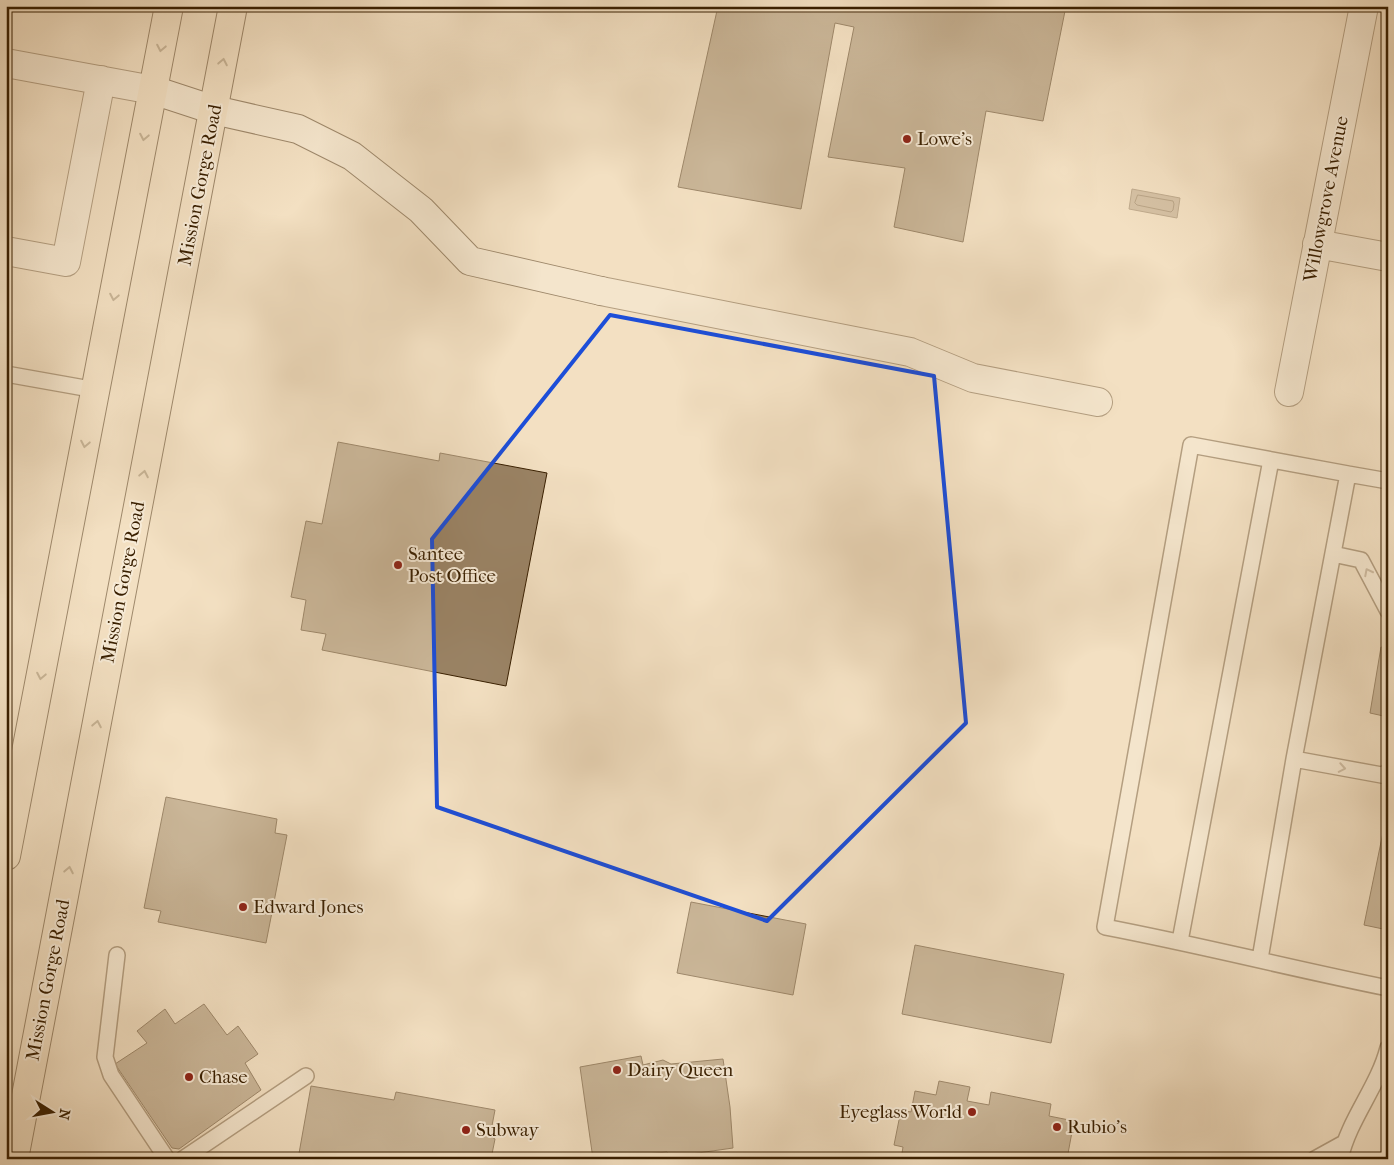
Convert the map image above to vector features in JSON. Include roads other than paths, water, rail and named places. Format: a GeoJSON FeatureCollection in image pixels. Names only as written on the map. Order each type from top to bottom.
{"type":"FeatureCollection","features":[{"type":"Feature","properties":{"kind":"main road"},"geometry":{"type":"LineString","coordinates":[[8,842],[169,6]]}},
{"type":"Feature","properties":{"kind":"main road","name":"Mission Gorge Road"},"geometry":{"type":"LineString","coordinates":[[14,1159],[234,6]]}},
{"type":"Feature","properties":{"kind":"street","name":"Willowgrove Avenue"},"geometry":{"type":"LineString","coordinates":[[1289,392],[1364,6]]}},
{"type":"Feature","properties":{"kind":"street"},"geometry":{"type":"LineString","coordinates":[[6,62],[153,90],[214,110],[298,129],[352,156],[421,210],[470,262],[601,291],[910,352],[973,378],[1098,402]]}},
{"type":"Feature","properties":{"kind":"street"},"geometry":{"type":"LineString","coordinates":[[6,251],[66,262],[101,80]]}},
{"type":"Feature","properties":{"kind":"street"},"geometry":{"type":"LineString","coordinates":[[1318,244],[1388,256]]}},
{"type":"Feature","properties":{"kind":"lane"},"geometry":{"type":"LineString","coordinates":[[6,374],[96,390]]}},
{"type":"Feature","properties":{"kind":"lane"},"geometry":{"type":"LineString","coordinates":[[1388,481],[1191,445],[1105,927],[1180,941],[1340,979],[1388,988]]}},
{"type":"Feature","properties":{"kind":"lane"},"geometry":{"type":"LineString","coordinates":[[1180,941],[1271,460]]}},
{"type":"Feature","properties":{"kind":"lane"},"geometry":{"type":"LineString","coordinates":[[1260,959],[1294,759],[1348,474]]}},
{"type":"Feature","properties":{"kind":"lane"},"geometry":{"type":"LineString","coordinates":[[1333,554],[1362,560],[1388,611]]}},
{"type":"Feature","properties":{"kind":"lane"},"geometry":{"type":"LineString","coordinates":[[1294,759],[1387,776],[1388,771]]}},
{"type":"Feature","properties":{"kind":"lane"},"geometry":{"type":"LineString","coordinates":[[117,955],[105,1057],[111,1075],[167,1159]]}},
{"type":"Feature","properties":{"kind":"lane"},"geometry":{"type":"LineString","coordinates":[[1340,1159],[1344,1143],[1384,1064],[1388,1048]]}},
{"type":"Feature","properties":{"kind":"lane"},"geometry":{"type":"LineString","coordinates":[[183,1159],[306,1076]]}},
{"type":"Feature","properties":{"kind":"lane"},"geometry":{"type":"LineString","coordinates":[[1315,1159],[1344,1143]]}},
{"type":"Feature","properties":{"kind":"water"},"geometry":{"type":"Polygon","coordinates":[[[1132,189],[1180,198],[1177,218],[1129,209],[1132,189]]]}},
{"type":"Feature","properties":{"kind":"place","name":"Lowe's"},"geometry":{"type":"Point","coordinates":[907,139]}},
{"type":"Feature","properties":{"kind":"place","name":"Santee Post Office"},"geometry":{"type":"Point","coordinates":[398,565]}},
{"type":"Feature","properties":{"kind":"place","name":"Edward Jones"},"geometry":{"type":"Point","coordinates":[243,907]}},
{"type":"Feature","properties":{"kind":"place","name":"Dairy Queen"},"geometry":{"type":"Point","coordinates":[617,1070]}},
{"type":"Feature","properties":{"kind":"place","name":"Chase"},"geometry":{"type":"Point","coordinates":[189,1077]}},
{"type":"Feature","properties":{"kind":"place","name":"Eyeglass World"},"geometry":{"type":"Point","coordinates":[972,1112]}},
{"type":"Feature","properties":{"kind":"place","name":"Rubio's"},"geometry":{"type":"Point","coordinates":[1057,1127]}},
{"type":"Feature","properties":{"kind":"place","name":"Subway"},"geometry":{"type":"Point","coordinates":[466,1130]}}]}
